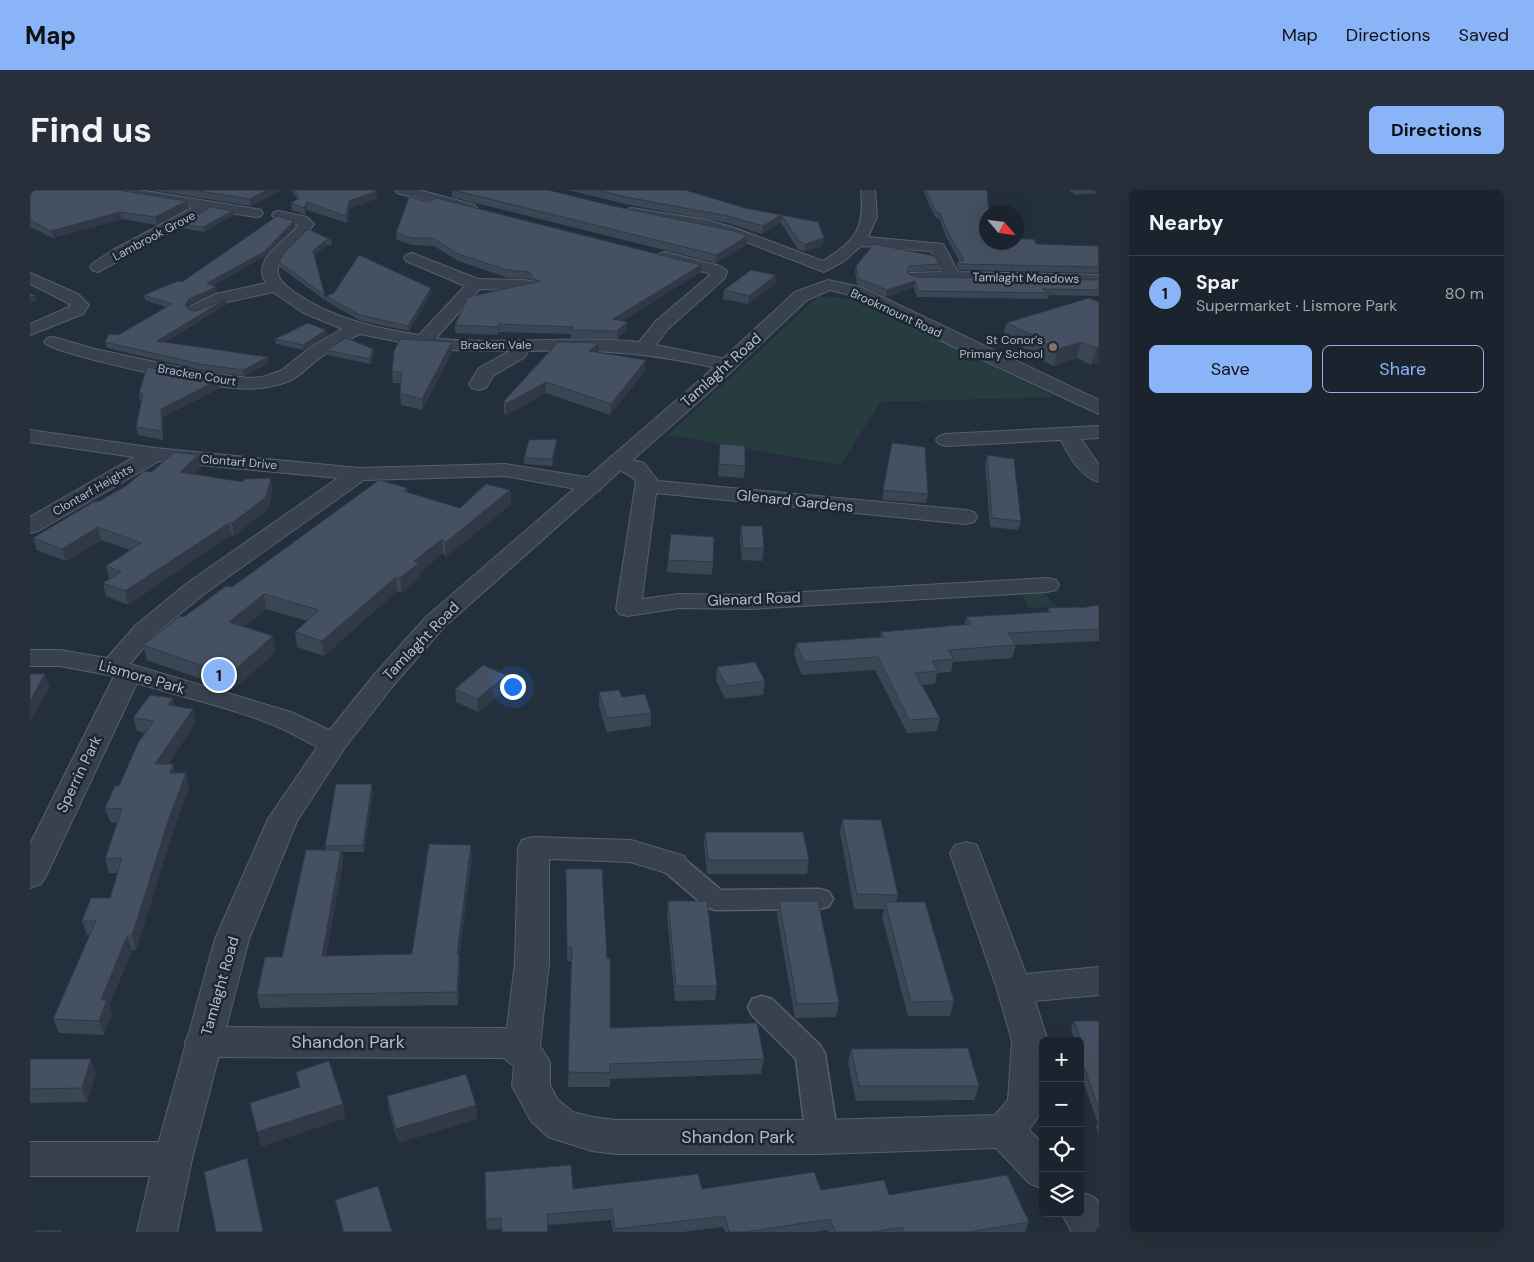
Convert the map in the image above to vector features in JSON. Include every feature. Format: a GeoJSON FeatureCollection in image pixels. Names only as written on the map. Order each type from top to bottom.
{"type":"FeatureCollection","features":[{"type":"Feature","properties":{"kind":"street"},"geometry":{"type":"LineString","coordinates":[[112,190],[256,213]]}},
{"type":"Feature","properties":{"kind":"street"},"geometry":{"type":"LineString","coordinates":[[402,190],[489,213]]}},
{"type":"Feature","properties":{"kind":"street","name":"Tamlaght Road"},"geometry":{"type":"LineString","coordinates":[[158,1232],[173,1159],[232,939],[280,827],[334,743],[383,681],[435,622],[728,365],[801,296],[826,276],[833,262],[857,241],[868,226],[870,216],[868,190]]}},
{"type":"Feature","properties":{"kind":"street","name":"Lambrook Grove"},"geometry":{"type":"LineString","coordinates":[[98,267],[119,253],[210,205]]}},
{"type":"Feature","properties":{"kind":"street","name":"Brookmount Road"},"geometry":{"type":"LineString","coordinates":[[614,208],[687,220],[729,230],[759,240],[855,292],[1099,408]]}},
{"type":"Feature","properties":{"kind":"street"},"geometry":{"type":"LineString","coordinates":[[197,310],[222,298],[276,286],[269,270],[272,261],[303,232],[306,224],[302,220],[279,216]]}},
{"type":"Feature","properties":{"kind":"street","name":"Tamlaght Meadows"},"geometry":{"type":"LineString","coordinates":[[857,241],[937,248],[952,277]]}},
{"type":"Feature","properties":{"kind":"street"},"geometry":{"type":"LineString","coordinates":[[643,349],[662,325],[719,274],[719,272],[706,266],[650,253]]}},
{"type":"Feature","properties":{"kind":"street"},"geometry":{"type":"LineString","coordinates":[[412,258],[476,284],[524,285]]}},
{"type":"Feature","properties":{"kind":"street","name":"Tamlaght Meadows"},"geometry":{"type":"LineString","coordinates":[[916,276],[1099,280]]}},
{"type":"Feature","properties":{"kind":"street"},"geometry":{"type":"LineString","coordinates":[[30,278],[72,298],[80,304],[77,310],[30,330]]}},
{"type":"Feature","properties":{"kind":"street"},"geometry":{"type":"LineString","coordinates":[[423,342],[476,284]]}},
{"type":"Feature","properties":{"kind":"street","name":"Bracken Vale"},"geometry":{"type":"LineString","coordinates":[[276,286],[295,301],[332,320],[357,328],[423,342],[449,345],[613,346],[643,349],[728,365]]}},
{"type":"Feature","properties":{"kind":"street"},"geometry":{"type":"LineString","coordinates":[[30,314],[53,306]]}},
{"type":"Feature","properties":{"kind":"street","name":"Bracken Court"},"geometry":{"type":"LineString","coordinates":[[53,342],[92,354],[208,378],[264,383],[292,373],[315,352],[357,328]]}},
{"type":"Feature","properties":{"kind":"street"},"geometry":{"type":"LineString","coordinates":[[478,384],[486,372],[519,353],[517,345]]}},
{"type":"Feature","properties":{"kind":"street"},"geometry":{"type":"LineString","coordinates":[[946,440],[1099,432]]}},
{"type":"Feature","properties":{"kind":"street"},"geometry":{"type":"LineString","coordinates":[[1068,434],[1078,454],[1099,476]]}},
{"type":"Feature","properties":{"kind":"street","name":"Clontarf Drive"},"geometry":{"type":"LineString","coordinates":[[30,436],[155,454],[358,474],[505,470],[592,485]]}},
{"type":"Feature","properties":{"kind":"street","name":"Clontarf Heights"},"geometry":{"type":"LineString","coordinates":[[30,526],[155,454]]}},
{"type":"Feature","properties":{"kind":"street"},"geometry":{"type":"LineString","coordinates":[[617,462],[636,468],[647,480],[647,486]]}},
{"type":"Feature","properties":{"kind":"street"},"geometry":{"type":"LineString","coordinates":[[121,670],[144,631],[195,589],[358,474]]}},
{"type":"Feature","properties":{"kind":"street","name":"Glenard Gardens"},"geometry":{"type":"LineString","coordinates":[[647,486],[943,507],[966,517]]}},
{"type":"Feature","properties":{"kind":"street","name":"Glenard Road"},"geometry":{"type":"LineString","coordinates":[[647,486],[628,609],[679,601],[751,602],[1047,585]]}},
{"type":"Feature","properties":{"kind":"street","name":"Lismore Park"},"geometry":{"type":"LineString","coordinates":[[30,658],[60,658],[121,670],[281,718],[334,743]]}},
{"type":"Feature","properties":{"kind":"street","name":"Sperrin Park"},"geometry":{"type":"LineString","coordinates":[[30,876],[121,670]]}},
{"type":"Feature","properties":{"kind":"street"},"geometry":{"type":"LineString","coordinates":[[522,1050],[532,963],[534,848],[631,850],[673,864],[715,900],[820,899]]}},
{"type":"Feature","properties":{"kind":"street"},"geometry":{"type":"LineString","coordinates":[[966,853],[1014,989],[1030,1041],[1026,1105],[1005,1131],[1039,1166]]}},
{"type":"Feature","properties":{"kind":"street"},"geometry":{"type":"LineString","coordinates":[[1014,989],[1099,981]]}},
{"type":"Feature","properties":{"kind":"street"},"geometry":{"type":"LineString","coordinates":[[762,1007],[810,1054],[822,1137]]}},
{"type":"Feature","properties":{"kind":"street","name":"Shandon Park"},"geometry":{"type":"LineString","coordinates":[[203,1042],[506,1043],[522,1050],[532,1062],[531,1086],[544,1110],[561,1125],[592,1134],[616,1137],[822,1137],[1005,1131]]}},
{"type":"Feature","properties":{"kind":"street"},"geometry":{"type":"LineString","coordinates":[[30,1159],[173,1159]]}},
{"type":"Feature","properties":{"kind":"street"},"geometry":{"type":"LineString","coordinates":[[1084,1214],[1090,1221],[1091,1232]]}},
{"type":"Feature","properties":{"kind":"green space"},"geometry":{"type":"Polygon","coordinates":[[[819,296],[854,299],[1056,397],[881,402],[840,465],[668,435],[819,296]]]}},
{"type":"Feature","properties":{"kind":"green space"},"geometry":{"type":"Polygon","coordinates":[[[1044,592],[1056,607],[1029,608],[1021,593],[1044,592]]]}},
{"type":"Feature","properties":{"kind":"building"},"geometry":{"type":"Polygon","coordinates":[[[30,190],[118,190],[187,201],[155,217],[120,212],[51,231],[30,220],[30,190]]]}},
{"type":"Feature","properties":{"kind":"building"},"geometry":{"type":"Polygon","coordinates":[[[192,190],[267,190],[250,199],[192,190]]]}},
{"type":"Feature","properties":{"kind":"building"},"geometry":{"type":"Polygon","coordinates":[[[295,190],[377,191],[349,201],[346,216],[307,202],[304,208],[291,203],[299,198],[295,190]]]}},
{"type":"Feature","properties":{"kind":"building"},"geometry":{"type":"Polygon","coordinates":[[[453,190],[548,190],[613,206],[734,231],[747,236],[717,255],[453,190]]]}},
{"type":"Feature","properties":{"kind":"building"},"geometry":{"type":"Polygon","coordinates":[[[598,190],[685,190],[745,208],[818,222],[824,238],[805,244],[799,241],[781,215],[763,226],[728,216],[598,190]]]}},
{"type":"Feature","properties":{"kind":"building"},"geometry":{"type":"Polygon","coordinates":[[[926,190],[987,190],[988,205],[979,205],[979,250],[1024,250],[1024,239],[1034,239],[1036,244],[1098,246],[1099,267],[960,264],[958,260],[964,261],[947,231],[940,213],[937,213],[926,190]]]}},
{"type":"Feature","properties":{"kind":"building"},"geometry":{"type":"Polygon","coordinates":[[[409,197],[428,202],[436,198],[701,265],[613,319],[627,322],[617,331],[571,330],[574,327],[499,324],[498,327],[455,325],[468,297],[541,281],[533,279],[530,272],[507,270],[458,254],[433,238],[412,238],[396,233],[409,197]]]}},
{"type":"Feature","properties":{"kind":"building"},"geometry":{"type":"Polygon","coordinates":[[[211,207],[233,211],[203,227],[180,224],[211,207]]]}},
{"type":"Feature","properties":{"kind":"building"},"geometry":{"type":"Polygon","coordinates":[[[277,216],[294,221],[264,252],[207,283],[216,287],[189,299],[185,305],[189,310],[196,311],[226,299],[157,341],[268,357],[243,370],[200,364],[105,342],[109,334],[118,335],[172,304],[144,295],[178,281],[182,282],[277,216]]]}},
{"type":"Feature","properties":{"kind":"building"},"geometry":{"type":"Polygon","coordinates":[[[308,229],[331,240],[326,240],[313,251],[325,296],[279,262],[284,253],[308,229]]]}},
{"type":"Feature","properties":{"kind":"building"},"geometry":{"type":"Polygon","coordinates":[[[874,244],[935,256],[939,264],[909,266],[907,271],[909,274],[917,277],[1099,280],[1099,290],[1042,289],[1050,293],[918,291],[915,281],[887,290],[858,278],[856,266],[874,244]]]}},
{"type":"Feature","properties":{"kind":"building"},"geometry":{"type":"Polygon","coordinates":[[[359,255],[431,288],[408,326],[360,315],[326,296],[334,293],[359,255]]]}},
{"type":"Feature","properties":{"kind":"building"},"geometry":{"type":"Polygon","coordinates":[[[751,270],[776,275],[749,296],[724,290],[751,270]]]}},
{"type":"Feature","properties":{"kind":"building"},"geometry":{"type":"Polygon","coordinates":[[[1089,298],[1099,302],[1099,347],[1096,348],[1081,342],[1058,349],[1006,323],[1089,298]]]}},
{"type":"Feature","properties":{"kind":"building"},"geometry":{"type":"Polygon","coordinates":[[[308,323],[326,330],[303,345],[275,339],[308,323]]]}},
{"type":"Feature","properties":{"kind":"building"},"geometry":{"type":"Polygon","coordinates":[[[346,338],[373,349],[370,359],[326,350],[346,338]]]}},
{"type":"Feature","properties":{"kind":"building"},"geometry":{"type":"Polygon","coordinates":[[[400,339],[452,342],[422,399],[400,393],[402,372],[392,372],[394,351],[400,339]]]}},
{"type":"Feature","properties":{"kind":"building"},"geometry":{"type":"Polygon","coordinates":[[[558,342],[599,343],[589,351],[646,360],[611,404],[546,382],[506,404],[504,401],[558,342]]]}},
{"type":"Feature","properties":{"kind":"building"},"geometry":{"type":"Polygon","coordinates":[[[147,367],[218,380],[161,409],[162,431],[136,427],[143,394],[139,393],[147,367]]]}},
{"type":"Feature","properties":{"kind":"building"},"geometry":{"type":"Polygon","coordinates":[[[557,439],[552,459],[524,458],[529,440],[557,439]]]}},
{"type":"Feature","properties":{"kind":"building"},"geometry":{"type":"Polygon","coordinates":[[[892,443],[925,447],[928,494],[883,490],[892,443]]]}},
{"type":"Feature","properties":{"kind":"building"},"geometry":{"type":"Polygon","coordinates":[[[720,444],[745,446],[745,466],[719,464],[720,444]]]}},
{"type":"Feature","properties":{"kind":"building"},"geometry":{"type":"Polygon","coordinates":[[[174,452],[198,455],[180,472],[243,482],[244,479],[271,478],[266,497],[232,523],[229,523],[125,591],[103,583],[121,572],[106,566],[141,543],[98,527],[62,549],[33,538],[95,501],[98,502],[126,486],[144,471],[152,472],[174,452]]]}},
{"type":"Feature","properties":{"kind":"building"},"geometry":{"type":"Polygon","coordinates":[[[987,455],[1014,459],[1021,521],[992,518],[987,455]]]}},
{"type":"Feature","properties":{"kind":"building"},"geometry":{"type":"Polygon","coordinates":[[[379,480],[407,488],[403,491],[460,508],[486,484],[510,490],[445,543],[442,539],[414,561],[419,563],[400,578],[396,577],[322,641],[295,632],[319,610],[264,594],[229,622],[273,636],[229,675],[143,645],[180,616],[184,617],[226,586],[232,587],[379,480]]]}},
{"type":"Feature","properties":{"kind":"building"},"geometry":{"type":"Polygon","coordinates":[[[741,526],[762,526],[764,548],[743,548],[741,526]]]}},
{"type":"Feature","properties":{"kind":"building"},"geometry":{"type":"Polygon","coordinates":[[[671,534],[714,537],[713,562],[668,560],[671,534]]]}},
{"type":"Feature","properties":{"kind":"building"},"geometry":{"type":"Polygon","coordinates":[[[1099,605],[1099,629],[1008,633],[1016,645],[948,650],[954,659],[932,661],[938,671],[915,673],[940,718],[909,720],[878,657],[804,662],[796,643],[884,637],[881,632],[971,624],[966,617],[1050,612],[1048,608],[1081,608],[1099,605]]]}},
{"type":"Feature","properties":{"kind":"building"},"geometry":{"type":"Polygon","coordinates":[[[755,662],[765,681],[726,686],[717,667],[755,662]]]}},
{"type":"Feature","properties":{"kind":"building"},"geometry":{"type":"Polygon","coordinates":[[[483,665],[506,675],[477,699],[455,689],[483,665]]]}},
{"type":"Feature","properties":{"kind":"building"},"geometry":{"type":"Polygon","coordinates":[[[30,674],[45,674],[30,701],[30,674]]]}},
{"type":"Feature","properties":{"kind":"building"},"geometry":{"type":"Polygon","coordinates":[[[619,690],[622,697],[645,694],[651,713],[607,718],[599,692],[619,690]]]}},
{"type":"Feature","properties":{"kind":"building"},"geometry":{"type":"Polygon","coordinates":[[[150,695],[173,698],[168,705],[193,709],[155,764],[173,764],[170,773],[186,773],[169,818],[132,936],[127,936],[101,1000],[107,1000],[99,1021],[53,1019],[96,921],[82,921],[91,898],[110,898],[122,858],[105,859],[122,809],[105,808],[115,786],[119,786],[138,743],[154,721],[133,718],[150,695]]]}},
{"type":"Feature","properties":{"kind":"building"},"geometry":{"type":"Polygon","coordinates":[[[336,784],[372,784],[363,845],[325,846],[336,784]]]}},
{"type":"Feature","properties":{"kind":"building"},"geometry":{"type":"Polygon","coordinates":[[[842,819],[881,820],[898,895],[857,894],[842,819]]]}},
{"type":"Feature","properties":{"kind":"building"},"geometry":{"type":"Polygon","coordinates":[[[705,832],[803,832],[809,860],[708,860],[705,832]]]}},
{"type":"Feature","properties":{"kind":"building"},"geometry":{"type":"Polygon","coordinates":[[[429,844],[471,845],[457,954],[459,954],[457,992],[257,995],[265,957],[282,957],[306,850],[341,850],[322,956],[412,954],[429,844]]]}},
{"type":"Feature","properties":{"kind":"building"},"geometry":{"type":"Polygon","coordinates":[[[566,869],[602,869],[607,958],[610,959],[610,1028],[757,1023],[764,1059],[610,1064],[610,1073],[568,1072],[572,947],[567,947],[566,869]]]}},
{"type":"Feature","properties":{"kind":"building"},"geometry":{"type":"Polygon","coordinates":[[[668,901],[707,901],[717,986],[676,986],[668,901]]]}},
{"type":"Feature","properties":{"kind":"building"},"geometry":{"type":"Polygon","coordinates":[[[779,901],[818,901],[839,1003],[797,1004],[779,901]]]}},
{"type":"Feature","properties":{"kind":"building"},"geometry":{"type":"Polygon","coordinates":[[[885,902],[925,902],[954,1001],[911,1002],[885,902]]]}},
{"type":"Feature","properties":{"kind":"building"},"geometry":{"type":"Polygon","coordinates":[[[1074,1021],[1099,1021],[1099,1109],[1084,1067],[1084,1037],[1080,1037],[1074,1021]]]}},
{"type":"Feature","properties":{"kind":"building"},"geometry":{"type":"Polygon","coordinates":[[[968,1048],[979,1086],[859,1086],[851,1049],[968,1048]]]}},
{"type":"Feature","properties":{"kind":"building"},"geometry":{"type":"Polygon","coordinates":[[[30,1059],[91,1059],[82,1088],[30,1089],[30,1059]]]}},
{"type":"Feature","properties":{"kind":"building"},"geometry":{"type":"Polygon","coordinates":[[[329,1061],[343,1104],[257,1132],[250,1103],[300,1087],[296,1072],[329,1061]]]}},
{"type":"Feature","properties":{"kind":"building"},"geometry":{"type":"Polygon","coordinates":[[[466,1074],[476,1105],[396,1129],[387,1096],[466,1074]]]}},
{"type":"Feature","properties":{"kind":"building"},"geometry":{"type":"Polygon","coordinates":[[[247,1158],[263,1232],[216,1232],[204,1172],[247,1158]]]}},
{"type":"Feature","properties":{"kind":"building"},"geometry":{"type":"Polygon","coordinates":[[[571,1165],[573,1189],[698,1174],[702,1189],[814,1172],[821,1190],[884,1180],[889,1195],[1007,1175],[1029,1222],[969,1232],[904,1232],[902,1227],[872,1232],[835,1232],[830,1219],[746,1232],[729,1232],[725,1216],[615,1229],[612,1209],[547,1214],[548,1232],[502,1232],[501,1218],[486,1219],[485,1172],[571,1165]]]}},
{"type":"Feature","properties":{"kind":"building"},"geometry":{"type":"Polygon","coordinates":[[[378,1186],[392,1232],[344,1232],[335,1200],[378,1186]]]}},
{"type":"Feature","properties":{"kind":"building"},"geometry":{"type":"Polygon","coordinates":[[[62,1230],[61,1232],[30,1232],[30,1231],[62,1230]]]}},
{"type":"Feature","properties":{"kind":"place","name":"St Conor's Primary School"},"geometry":{"type":"Point","coordinates":[1053,347]}},
{"type":"Feature","properties":{"kind":"place","name":"Spar"},"geometry":{"type":"Point","coordinates":[219,675]}}]}
